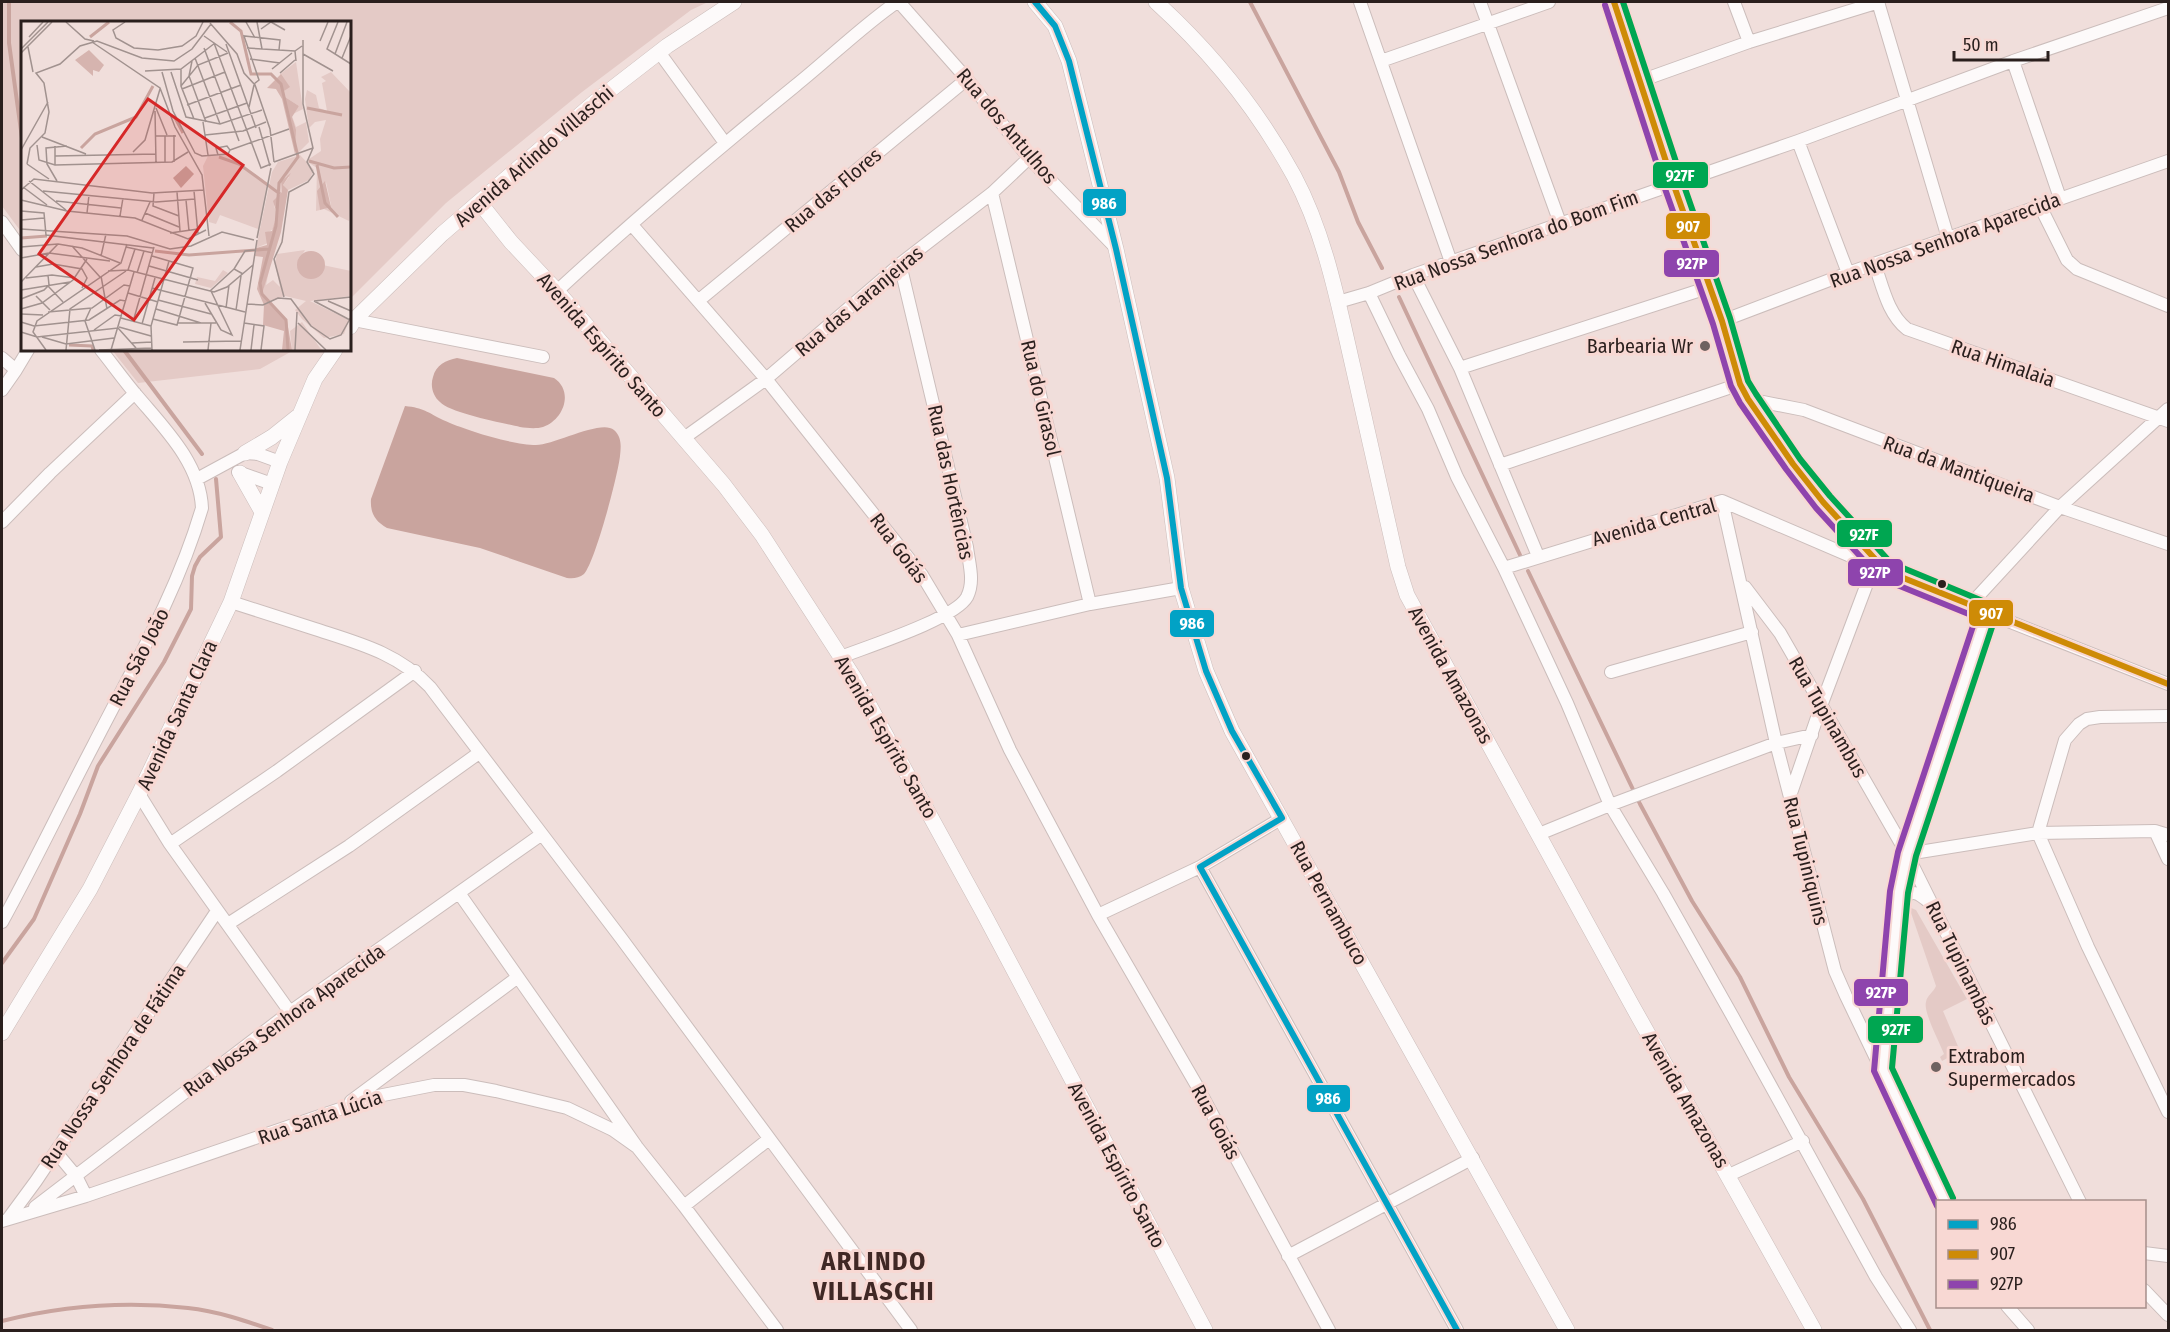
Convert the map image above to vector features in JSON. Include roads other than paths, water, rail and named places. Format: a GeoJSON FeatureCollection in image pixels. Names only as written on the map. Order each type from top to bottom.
{"type":"FeatureCollection","features":[{"type":"Feature","properties":{"kind":"street","name":"Avenida Arlindo Villaschi"},"geometry":{"type":"LineString","coordinates":[[352,324],[442,234],[596,101],[659,52],[734,2]]}},
{"type":"Feature","properties":{"kind":"street"},"geometry":{"type":"LineString","coordinates":[[557,291],[724,143],[797,84],[870,20],[898,2]]}},
{"type":"Feature","properties":{"kind":"street","name":"Rua dos Antulhos"},"geometry":{"type":"LineString","coordinates":[[898,2],[968,79],[1029,158],[1116,249]]}},
{"type":"Feature","properties":{"kind":"street","name":"Rua Pernambuco"},"geometry":{"type":"LineString","coordinates":[[1035,2],[1055,26],[1069,61],[1116,249],[1167,478],[1182,588],[1217,701],[1568,1330]]}},
{"type":"Feature","properties":{"kind":"street","name":"Avenida Amazonas"},"geometry":{"type":"LineString","coordinates":[[1156,2],[1212,58],[1243,96],[1288,166],[1315,223],[1338,302],[1398,567],[1407,595],[1814,1330]]}},
{"type":"Feature","properties":{"kind":"street"},"geometry":{"type":"LineString","coordinates":[[1360,2],[1451,262]]}},
{"type":"Feature","properties":{"kind":"street"},"geometry":{"type":"LineString","coordinates":[[1480,2],[1560,223]]}},
{"type":"Feature","properties":{"kind":"street"},"geometry":{"type":"LineString","coordinates":[[1381,61],[1549,2]]}},
{"type":"Feature","properties":{"kind":"street"},"geometry":{"type":"LineString","coordinates":[[1614,2],[1673,183],[1722,321],[1740,384],[1793,464],[1823,502],[1886,571]]}},
{"type":"Feature","properties":{"kind":"street"},"geometry":{"type":"LineString","coordinates":[[1734,2],[1749,42]]}},
{"type":"Feature","properties":{"kind":"street"},"geometry":{"type":"LineString","coordinates":[[1640,81],[1749,42],[1878,2],[1948,238]]}},
{"type":"Feature","properties":{"kind":"street","name":"Rua Nossa Senhora do Bom Fim"},"geometry":{"type":"LineString","coordinates":[[1338,302],[1798,141],[2013,61],[2169,8]]}},
{"type":"Feature","properties":{"kind":"street"},"geometry":{"type":"LineString","coordinates":[[659,52],[724,143]]}},
{"type":"Feature","properties":{"kind":"street"},"geometry":{"type":"LineString","coordinates":[[2013,61],[2060,198]]}},
{"type":"Feature","properties":{"kind":"street","name":"Rua das Flores"},"geometry":{"type":"LineString","coordinates":[[698,301],[968,79]]}},
{"type":"Feature","properties":{"kind":"street"},"geometry":{"type":"LineString","coordinates":[[1798,141],[1848,273]]}},
{"type":"Feature","properties":{"kind":"street","name":"Rua das Laranjeiras"},"geometry":{"type":"LineString","coordinates":[[684,438],[766,379],[900,264],[992,193],[1029,158]]}},
{"type":"Feature","properties":{"kind":"street","name":"Rua Nossa Senhora Aparecida"},"geometry":{"type":"LineString","coordinates":[[1722,321],[1848,273],[1875,266],[2060,198],[2169,161]]}},
{"type":"Feature","properties":{"kind":"street","name":"Rua do Girasol"},"geometry":{"type":"LineString","coordinates":[[992,193],[1090,604]]}},
{"type":"Feature","properties":{"kind":"street","name":"Avenida Espírito Santo"},"geometry":{"type":"LineString","coordinates":[[480,203],[511,242],[557,291],[724,485],[762,535],[841,657],[984,914],[1205,1330]]}},
{"type":"Feature","properties":{"kind":"street"},"geometry":{"type":"LineString","coordinates":[[2040,206],[2063,254],[2077,269],[2169,306]]}},
{"type":"Feature","properties":{"kind":"street"},"geometry":{"type":"LineString","coordinates":[[2,222],[21,249]]}},
{"type":"Feature","properties":{"kind":"street","name":"Rua Goiás"},"geometry":{"type":"LineString","coordinates":[[632,225],[766,379],[922,575],[958,634],[1010,750],[1098,915],[1197,1086],[1329,1330]]}},
{"type":"Feature","properties":{"kind":"street","name":"Rua das Hortências"},"geometry":{"type":"LineString","coordinates":[[841,657],[945,616],[966,599],[972,580],[959,513],[900,264]]}},
{"type":"Feature","properties":{"kind":"street","name":"Rua Himalaia"},"geometry":{"type":"LineString","coordinates":[[1875,266],[1892,312],[1898,322],[1907,329],[2166,416]]}},
{"type":"Feature","properties":{"kind":"street"},"geometry":{"type":"LineString","coordinates":[[1413,274],[1460,368],[1538,556]]}},
{"type":"Feature","properties":{"kind":"street"},"geometry":{"type":"LineString","coordinates":[[1460,368],[1710,287]]}},
{"type":"Feature","properties":{"kind":"street"},"geometry":{"type":"LineString","coordinates":[[1369,293],[1428,409],[1457,477],[1504,568],[1616,803],[1870,1267],[1910,1330]]}},
{"type":"Feature","properties":{"kind":"street"},"geometry":{"type":"LineString","coordinates":[[352,324],[543,357]]}},
{"type":"Feature","properties":{"kind":"street"},"geometry":{"type":"LineString","coordinates":[[2,390],[27,351]]}},
{"type":"Feature","properties":{"kind":"street","name":"Rua São João"},"geometry":{"type":"LineString","coordinates":[[2,922],[163,612],[202,508],[202,491],[176,442],[101,351]]}},
{"type":"Feature","properties":{"kind":"street","name":"Avenida Santa Clara"},"geometry":{"type":"LineString","coordinates":[[2,1033],[90,889],[139,794],[231,602],[280,462],[315,379],[334,351]]}},
{"type":"Feature","properties":{"kind":"street"},"geometry":{"type":"LineString","coordinates":[[2,358],[16,370]]}},
{"type":"Feature","properties":{"kind":"street"},"geometry":{"type":"LineString","coordinates":[[1500,465],[1740,384]]}},
{"type":"Feature","properties":{"kind":"street"},"geometry":{"type":"LineString","coordinates":[[2,522],[135,393]]}},
{"type":"Feature","properties":{"kind":"street","name":"Rua da Mantiqueira"},"geometry":{"type":"LineString","coordinates":[[1748,399],[1803,410],[2060,507],[2169,544]]}},
{"type":"Feature","properties":{"kind":"street"},"geometry":{"type":"LineString","coordinates":[[197,479],[272,437],[300,416]]}},
{"type":"Feature","properties":{"kind":"street"},"geometry":{"type":"LineString","coordinates":[[1969,606],[2060,507],[2166,416]]}},
{"type":"Feature","properties":{"kind":"street"},"geometry":{"type":"LineString","coordinates":[[245,453],[258,454],[280,462]]}},
{"type":"Feature","properties":{"kind":"street"},"geometry":{"type":"LineString","coordinates":[[224,465],[272,484]]}},
{"type":"Feature","properties":{"kind":"street"},"geometry":{"type":"LineString","coordinates":[[240,473],[262,512]]}},
{"type":"Feature","properties":{"kind":"street","name":"Avenida Central"},"geometry":{"type":"LineString","coordinates":[[1504,568],[1722,501],[1969,606],[2169,684]]}},
{"type":"Feature","properties":{"kind":"street","name":"Rua Tupiniquins"},"geometry":{"type":"LineString","coordinates":[[1722,501],[1776,743],[1835,971],[1944,1200]]}},
{"type":"Feature","properties":{"kind":"street"},"geometry":{"type":"LineString","coordinates":[[1790,796],[1874,565]]}},
{"type":"Feature","properties":{"kind":"street","name":"Rua Tupinambus"},"geometry":{"type":"LineString","coordinates":[[1742,584],[1780,633],[1907,854]]}},
{"type":"Feature","properties":{"kind":"street"},"geometry":{"type":"LineString","coordinates":[[958,634],[1090,604],[1182,588]]}},
{"type":"Feature","properties":{"kind":"street"},"geometry":{"type":"LineString","coordinates":[[231,602],[365,645],[415,671],[430,687],[911,1330]]}},
{"type":"Feature","properties":{"kind":"street"},"geometry":{"type":"LineString","coordinates":[[1883,1070],[1897,904],[1907,854],[1987,612]]}},
{"type":"Feature","properties":{"kind":"street"},"geometry":{"type":"LineString","coordinates":[[1611,672],[1752,632]]}},
{"type":"Feature","properties":{"kind":"street"},"geometry":{"type":"LineString","coordinates":[[170,844],[277,771],[415,671]]}},
{"type":"Feature","properties":{"kind":"street"},"geometry":{"type":"LineString","coordinates":[[2169,716],[2100,717],[2087,719],[2079,724],[2065,740],[2038,833],[2088,947],[2169,1112]]}},
{"type":"Feature","properties":{"kind":"street"},"geometry":{"type":"LineString","coordinates":[[1539,834],[1776,743],[1812,735]]}},
{"type":"Feature","properties":{"kind":"street"},"geometry":{"type":"LineString","coordinates":[[228,924],[349,846],[479,753]]}},
{"type":"Feature","properties":{"kind":"street"},"geometry":{"type":"LineString","coordinates":[[139,794],[170,844],[290,1012]]}},
{"type":"Feature","properties":{"kind":"street"},"geometry":{"type":"LineString","coordinates":[[1098,915],[1200,867],[1282,818]]}},
{"type":"Feature","properties":{"kind":"street"},"geometry":{"type":"LineString","coordinates":[[1907,854],[2038,833],[2155,831],[2169,835]]}},
{"type":"Feature","properties":{"kind":"street"},"geometry":{"type":"LineString","coordinates":[[2155,831],[2169,859]]}},
{"type":"Feature","properties":{"kind":"street","name":"Rua Nossa Senhora Aparecida"},"geometry":{"type":"LineString","coordinates":[[30,1212],[290,1012],[542,834]]}},
{"type":"Feature","properties":{"kind":"street","name":"Rua Tupinambás"},"geometry":{"type":"LineString","coordinates":[[1907,854],[2079,1200]]}},
{"type":"Feature","properties":{"kind":"street"},"geometry":{"type":"LineString","coordinates":[[1200,867],[1457,1330]]}},
{"type":"Feature","properties":{"kind":"street"},"geometry":{"type":"LineString","coordinates":[[1897,904],[1913,892],[1931,903]]}},
{"type":"Feature","properties":{"kind":"street"},"geometry":{"type":"LineString","coordinates":[[459,893],[637,1147],[777,1330]]}},
{"type":"Feature","properties":{"kind":"street","name":"Rua Nossa Senhora de Fátima"},"geometry":{"type":"LineString","coordinates":[[5,1220],[56,1152],[217,911]]}},
{"type":"Feature","properties":{"kind":"street"},"geometry":{"type":"LineString","coordinates":[[341,1109],[518,977]]}},
{"type":"Feature","properties":{"kind":"street","name":"Rua Santa Lúcia"},"geometry":{"type":"LineString","coordinates":[[5,1220],[86,1196],[341,1109],[406,1089],[434,1085],[464,1085],[519,1095],[567,1108],[613,1130],[637,1147]]}},
{"type":"Feature","properties":{"kind":"street"},"geometry":{"type":"LineString","coordinates":[[684,1206],[769,1139]]}},
{"type":"Feature","properties":{"kind":"street"},"geometry":{"type":"LineString","coordinates":[[1729,1175],[1803,1141]]}},
{"type":"Feature","properties":{"kind":"street"},"geometry":{"type":"LineString","coordinates":[[56,1152],[76,1176],[86,1196]]}},
{"type":"Feature","properties":{"kind":"street"},"geometry":{"type":"LineString","coordinates":[[1288,1256],[1473,1158]]}},
{"type":"Feature","properties":{"kind":"street"},"geometry":{"type":"LineString","coordinates":[[2146,1253],[2169,1256]]}},
{"type":"Feature","properties":{"kind":"street"},"geometry":{"type":"LineString","coordinates":[[2146,1291],[2169,1315]]}},
{"type":"Feature","properties":{"kind":"street"},"geometry":{"type":"LineString","coordinates":[[2009,1308],[2028,1330]]}},
{"type":"Feature","properties":{"kind":"waterway"},"geometry":{"type":"LineString","coordinates":[[9,2],[9,43],[21,131]]}},
{"type":"Feature","properties":{"kind":"waterway"},"geometry":{"type":"LineString","coordinates":[[1250,2],[1339,172],[1358,222],[1382,268]]}},
{"type":"Feature","properties":{"kind":"waterway"},"geometry":{"type":"LineString","coordinates":[[1399,297],[1520,555]]}},
{"type":"Feature","properties":{"kind":"waterway"},"geometry":{"type":"LineString","coordinates":[[125,351],[202,454]]}},
{"type":"Feature","properties":{"kind":"waterway"},"geometry":{"type":"LineString","coordinates":[[2,963],[34,919],[80,814],[98,766],[164,662],[191,609],[192,576],[195,566],[200,557],[221,537],[216,479]]}},
{"type":"Feature","properties":{"kind":"waterway"},"geometry":{"type":"LineString","coordinates":[[1528,571],[1640,804],[1692,901],[1740,977],[1789,1077],[1863,1199],[1930,1330]]}},
{"type":"Feature","properties":{"kind":"waterway"},"geometry":{"type":"LineString","coordinates":[[2,1321],[71,1308],[141,1305],[210,1311],[272,1330]]}},
{"type":"Feature","properties":{"kind":"place","name":"Barbearia Wr"},"geometry":{"type":"Point","coordinates":[1705,346]}},
{"type":"Feature","properties":{"kind":"place","name":"Extrabom Supermercados"},"geometry":{"type":"Point","coordinates":[1936,1067]}},
{"type":"Feature","properties":{"kind":"district","name":"ARLINDO VILLASCHI"},"geometry":{"type":"Point","coordinates":[874,1276]}}]}
